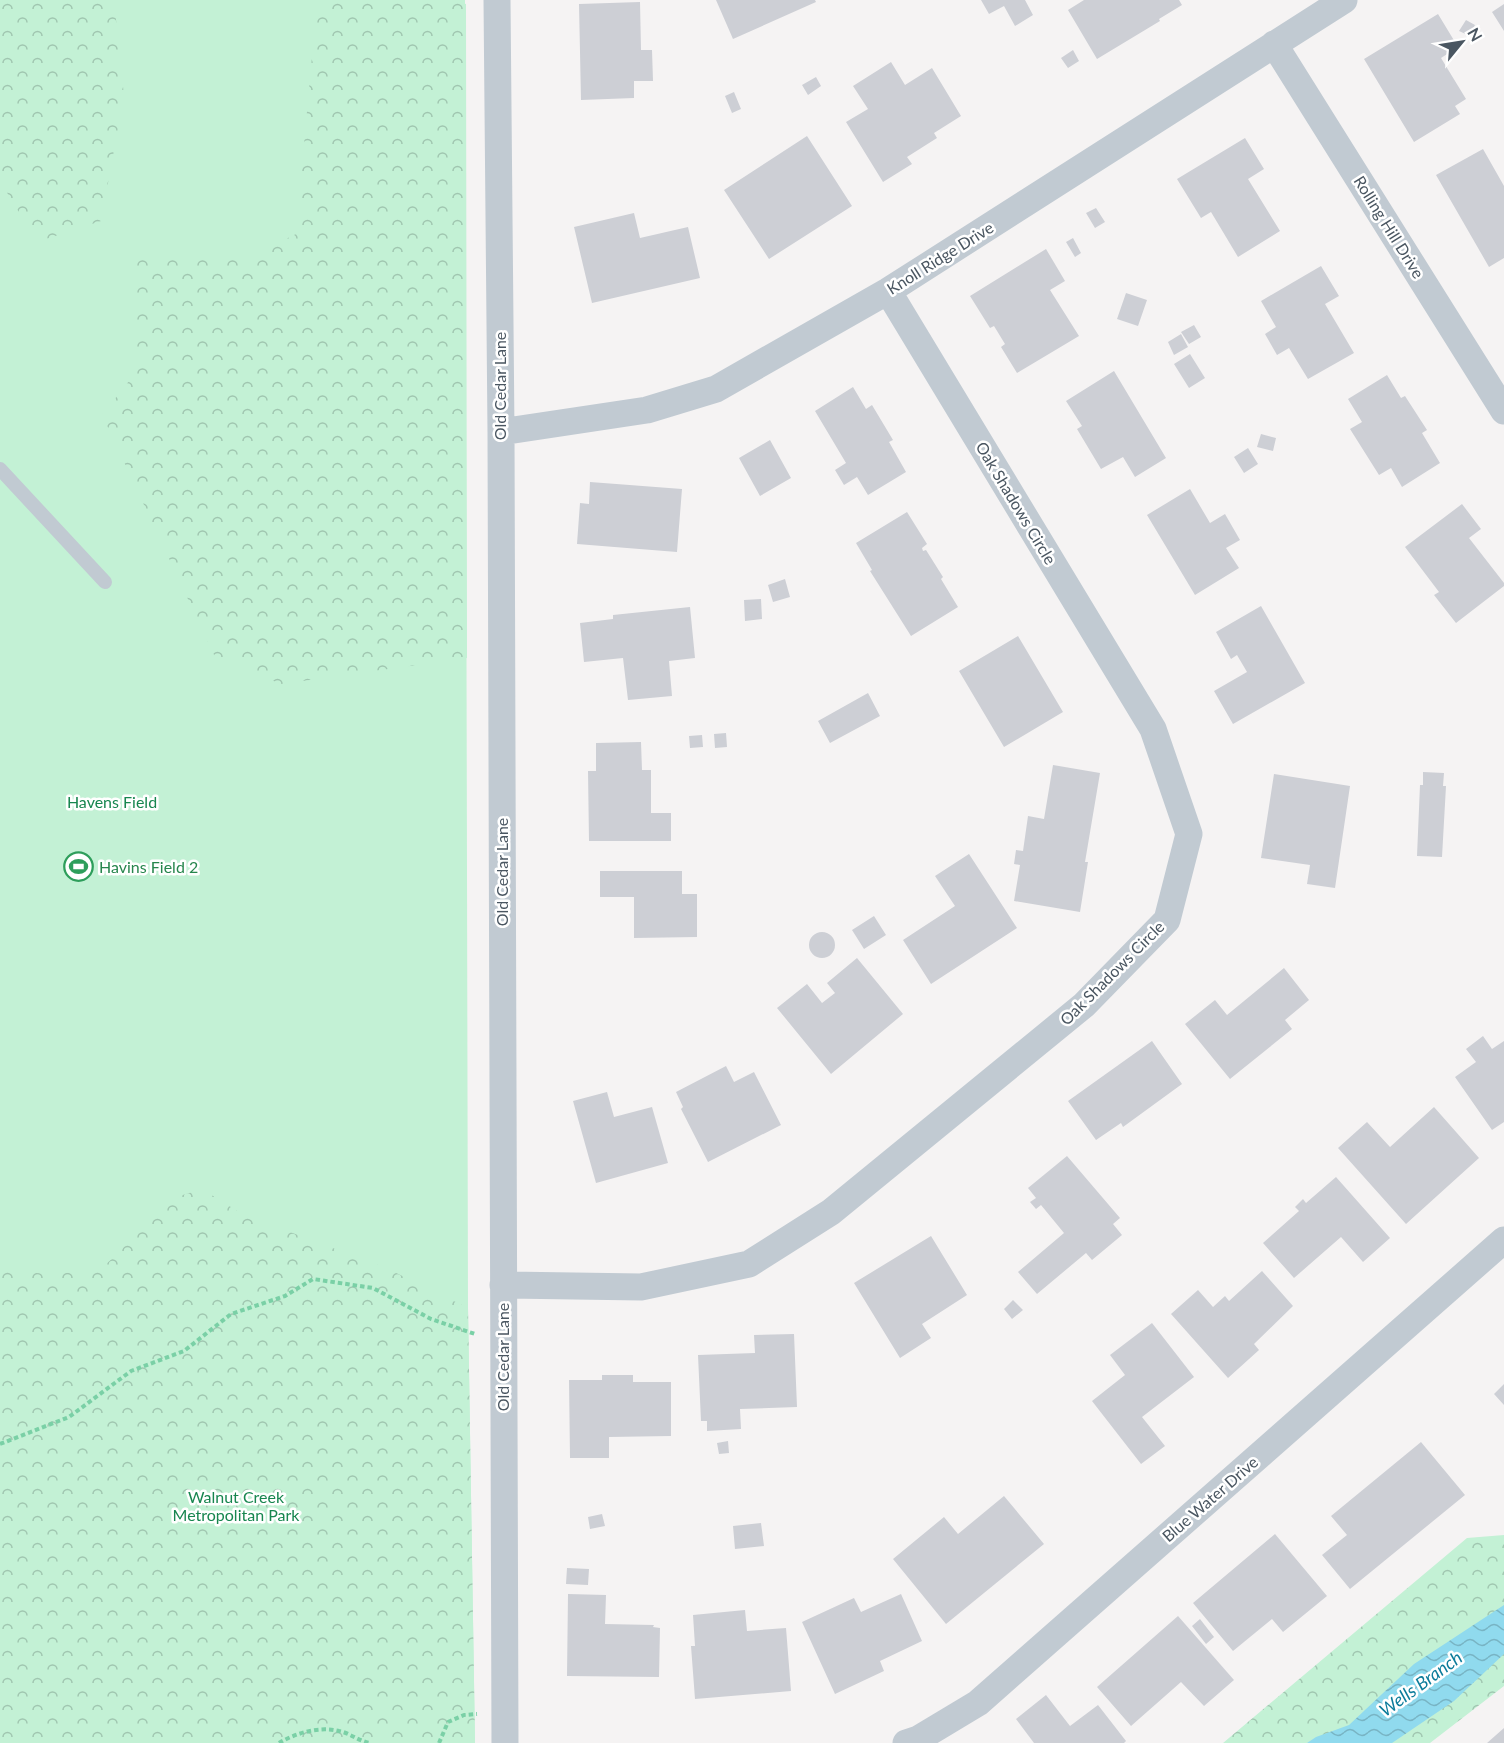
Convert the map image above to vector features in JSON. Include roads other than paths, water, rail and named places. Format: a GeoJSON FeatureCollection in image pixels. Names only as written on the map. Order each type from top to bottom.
{"type":"FeatureCollection","features":[{"type":"Feature","properties":{"kind":"street","name":"Old Cedar Lane"},"geometry":{"type":"LineString","coordinates":[[497,0],[501,432],[505,1743]]}},
{"type":"Feature","properties":{"kind":"street","name":"Knoll Ridge Drive"},"geometry":{"type":"LineString","coordinates":[[501,432],[647,410],[716,389],[888,291],[1344,0]]}},
{"type":"Feature","properties":{"kind":"street","name":"Rolling Hill Drive"},"geometry":{"type":"LineString","coordinates":[[1275,44],[1504,411]]}},
{"type":"Feature","properties":{"kind":"street","name":"Oak Shadows Circle"},"geometry":{"type":"LineString","coordinates":[[502,1285],[641,1287],[749,1264],[831,1212],[1075,1013],[1167,920],[1189,834],[1153,729],[888,291]]}},
{"type":"Feature","properties":{"kind":"street","name":"Blue Water Drive"},"geometry":{"type":"LineString","coordinates":[[906,1743],[918,1739],[978,1703],[1504,1240]]}},
{"type":"Feature","properties":{"kind":"lane"},"geometry":{"type":"LineString","coordinates":[[0,469],[105,582]]}},
{"type":"Feature","properties":{"kind":"water","name":"Wells Branch"},"geometry":{"type":"Polygon","coordinates":[[[1504,1605],[1504,1654],[1454,1701],[1392,1743],[1307,1743],[1316,1737],[1349,1725],[1414,1664],[1504,1605]]]}},
{"type":"Feature","properties":{"kind":"place","name":"Havins Field 2"},"geometry":{"type":"Point","coordinates":[78,867]}},
{"type":"Feature","properties":{"kind":"park label","name":"Havens Field"},"geometry":{"type":"Point","coordinates":[112,802]}},
{"type":"Feature","properties":{"kind":"park label","name":"Walnut Creek Metropolitan Park"},"geometry":{"type":"Point","coordinates":[236,1506]}}]}
